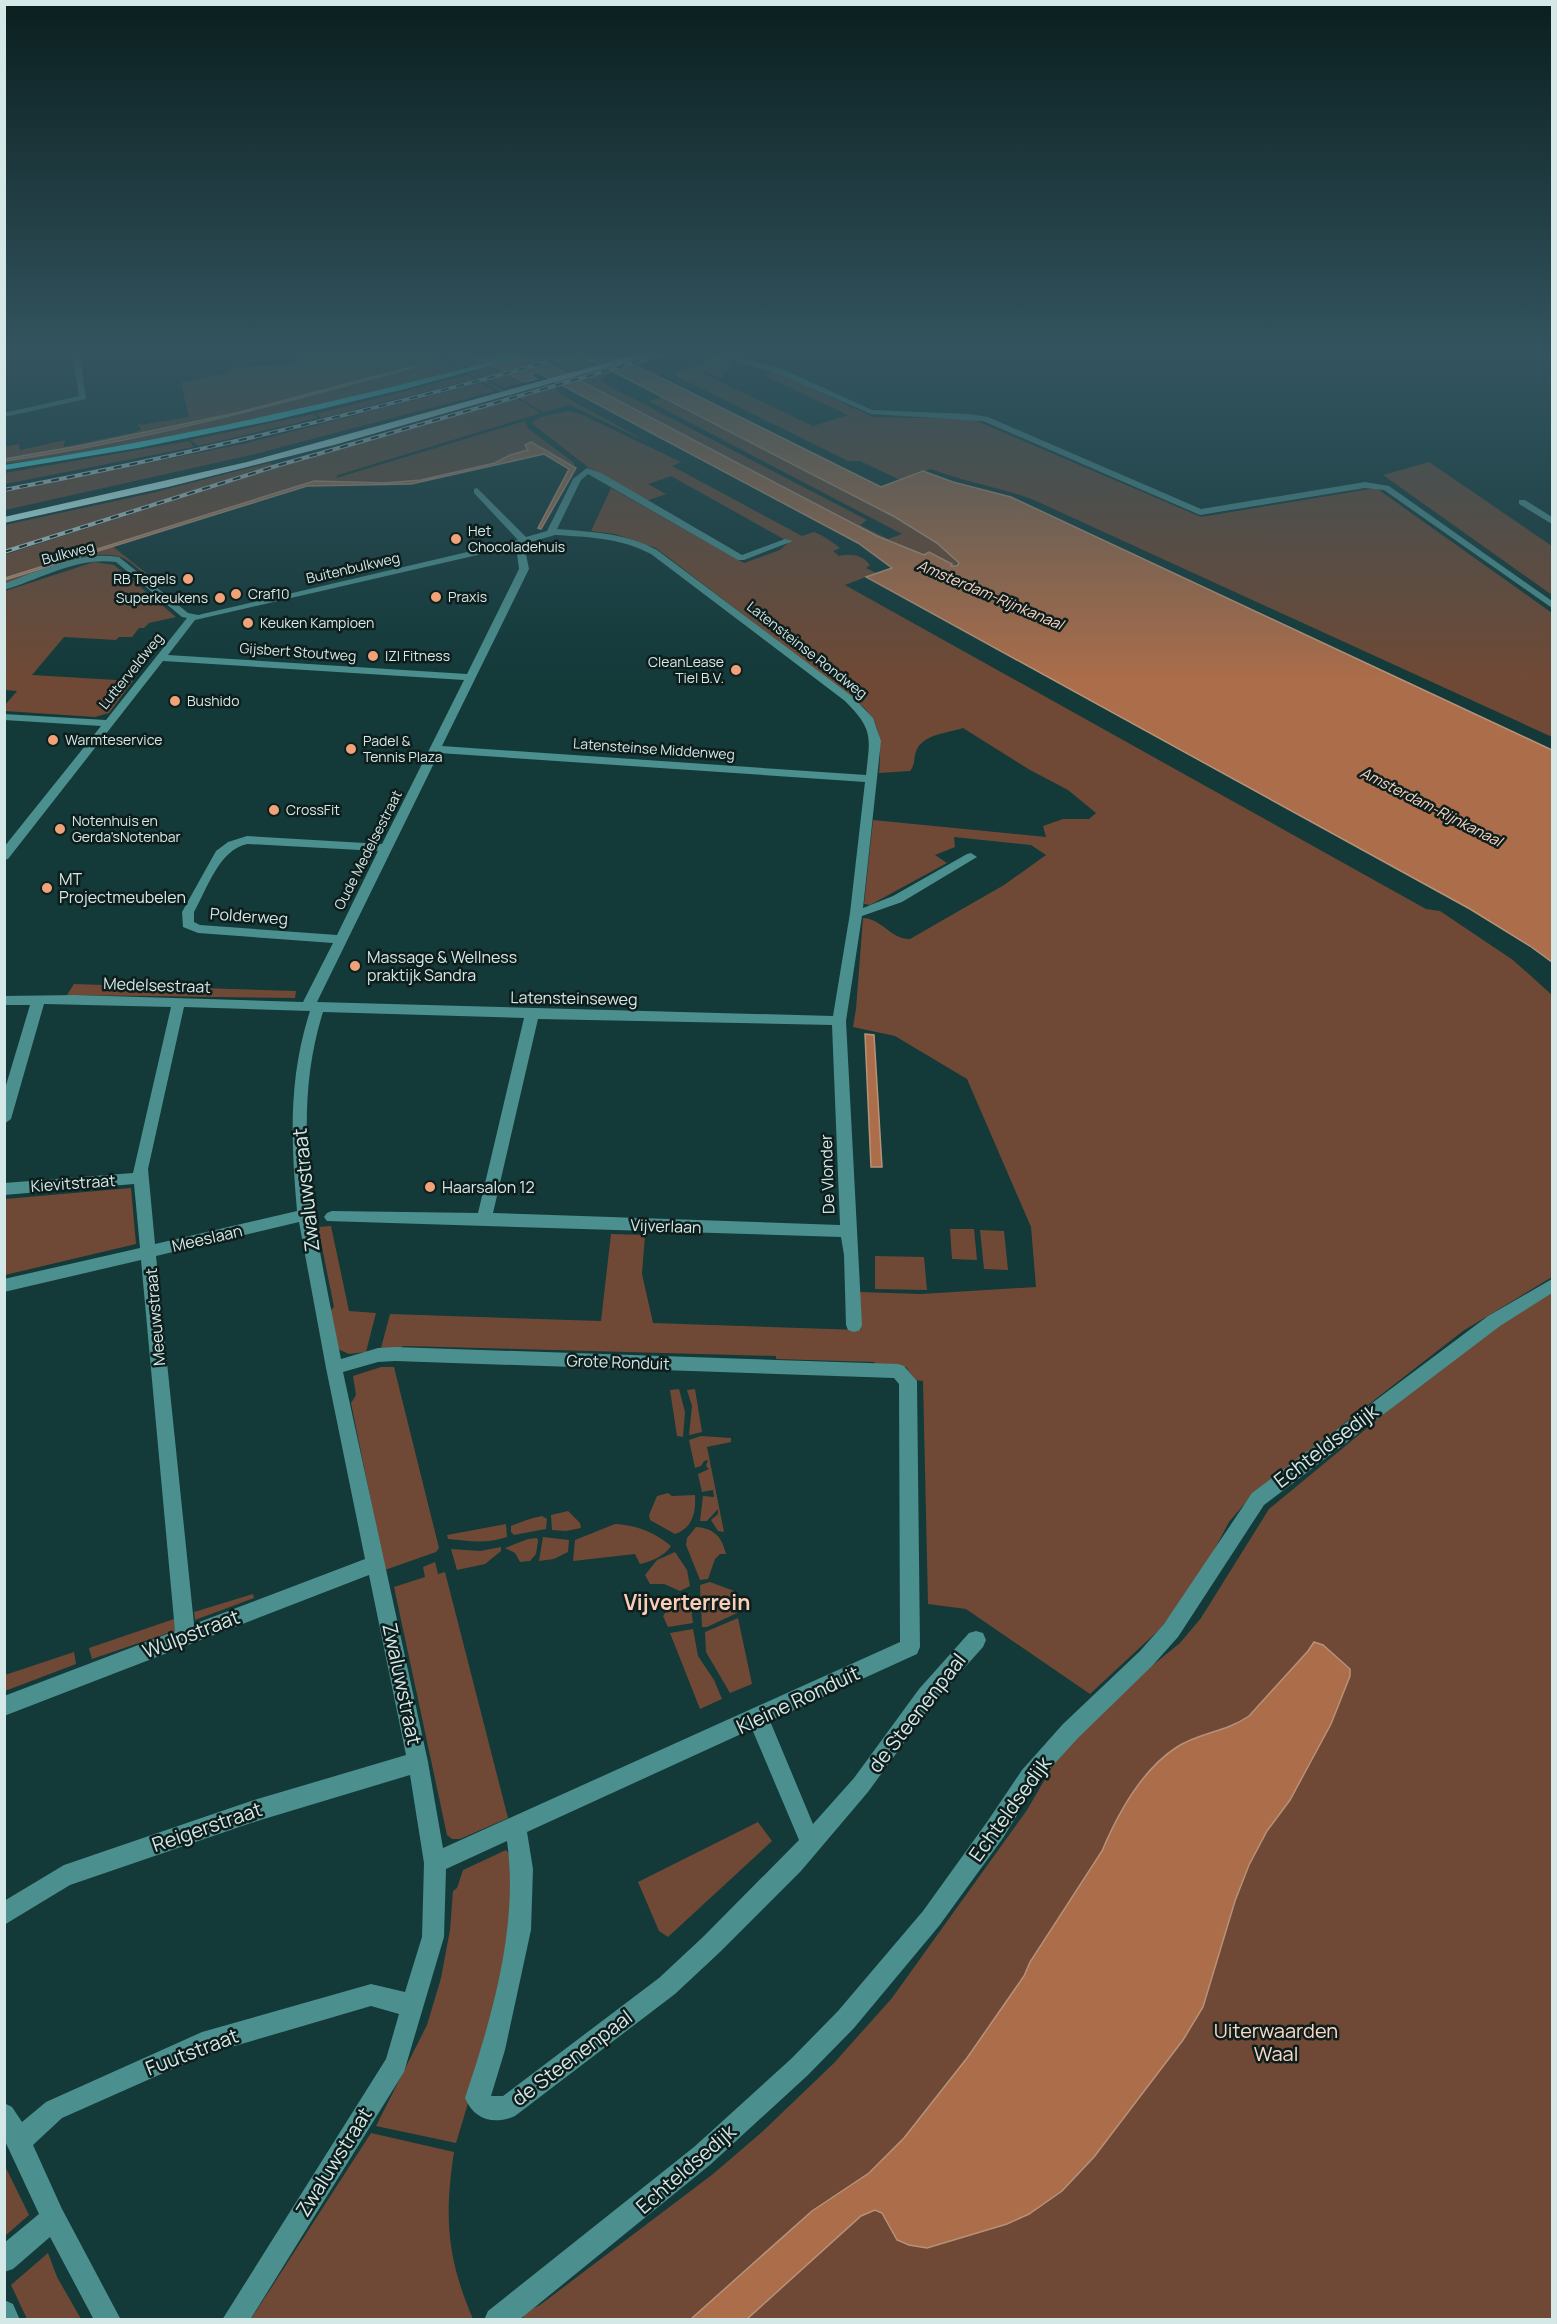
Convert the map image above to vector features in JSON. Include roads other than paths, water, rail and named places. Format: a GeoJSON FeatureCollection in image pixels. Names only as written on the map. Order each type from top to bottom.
{"type":"FeatureCollection","features":[{"type":"Feature","properties":{"kind":"highway"},"geometry":{"type":"LineString","coordinates":[[4,514],[241,461]]}},
{"type":"Feature","properties":{"kind":"highway"},"geometry":{"type":"LineString","coordinates":[[4,520],[261,461]]}},
{"type":"Feature","properties":{"kind":"main road"},"geometry":{"type":"LineString","coordinates":[[4,468],[42,461]]}},
{"type":"Feature","properties":{"kind":"street"},"geometry":{"type":"LineString","coordinates":[[1083,461],[1200,512],[1365,485],[1386,488],[1552,605]]}},
{"type":"Feature","properties":{"kind":"street"},"geometry":{"type":"LineString","coordinates":[[477,491],[522,542],[550,533],[577,478],[586,471],[600,476],[741,558],[788,541]]}},
{"type":"Feature","properties":{"kind":"street"},"geometry":{"type":"LineString","coordinates":[[1522,502],[1552,521]]}},
{"type":"Feature","properties":{"kind":"street","name":"Latensteinse Rondweg"},"geometry":{"type":"LineString","coordinates":[[550,533],[599,535],[641,545],[849,699],[868,718],[874,734],[871,779],[856,913],[839,1021]]}},
{"type":"Feature","properties":{"kind":"street","name":"Buitenbulkweg"},"geometry":{"type":"LineString","coordinates":[[192,618],[522,542]]}},
{"type":"Feature","properties":{"kind":"street","name":"Oude Medelsestraat"},"geometry":{"type":"LineString","coordinates":[[313,1006],[340,939],[524,569],[522,542]]}},
{"type":"Feature","properties":{"kind":"street","name":"Bulkweg"},"geometry":{"type":"LineString","coordinates":[[4,587],[80,561],[113,558],[119,560],[185,615],[192,618]]}},
{"type":"Feature","properties":{"kind":"street","name":"Lutterveldweg"},"geometry":{"type":"LineString","coordinates":[[4,856],[192,618]]}},
{"type":"Feature","properties":{"kind":"street","name":"Gijsbert Stoutweg"},"geometry":{"type":"LineString","coordinates":[[161,658],[469,677]]}},
{"type":"Feature","properties":{"kind":"street"},"geometry":{"type":"LineString","coordinates":[[4,717],[109,723]]}},
{"type":"Feature","properties":{"kind":"street","name":"Latensteinse Middenweg"},"geometry":{"type":"LineString","coordinates":[[435,749],[871,779]]}},
{"type":"Feature","properties":{"kind":"street","name":"Polderweg"},"geometry":{"type":"LineString","coordinates":[[340,939],[198,929],[188,924],[188,912],[220,854],[227,846],[236,842],[247,840],[385,848]]}},
{"type":"Feature","properties":{"kind":"street"},"geometry":{"type":"LineString","coordinates":[[856,913],[863,913],[888,903],[971,857]]}},
{"type":"Feature","properties":{"kind":"street","name":"Medelsestraat"},"geometry":{"type":"LineString","coordinates":[[4,1001],[75,999],[313,1006]]}},
{"type":"Feature","properties":{"kind":"street"},"geometry":{"type":"LineString","coordinates":[[4,1119],[38,1001]]}},
{"type":"Feature","properties":{"kind":"street","name":"Meeuwstraat"},"geometry":{"type":"LineString","coordinates":[[179,1001],[140,1169],[186,1636]]}},
{"type":"Feature","properties":{"kind":"street","name":"Latensteinseweg"},"geometry":{"type":"LineString","coordinates":[[313,1006],[839,1021]]}},
{"type":"Feature","properties":{"kind":"street","name":"Zwaluwstraat"},"geometry":{"type":"LineString","coordinates":[[235,2319],[396,2064],[433,1937],[435,1863],[418,1762],[334,1368],[305,1215],[300,1155],[299,1098],[313,1006]]}},
{"type":"Feature","properties":{"kind":"street"},"geometry":{"type":"LineString","coordinates":[[484,1219],[532,1014]]}},
{"type":"Feature","properties":{"kind":"street","name":"De Vlonder"},"geometry":{"type":"LineString","coordinates":[[839,1021],[854,1325]]}},
{"type":"Feature","properties":{"kind":"street","name":"Kievitstraat"},"geometry":{"type":"LineString","coordinates":[[4,1189],[142,1178]]}},
{"type":"Feature","properties":{"kind":"street","name":"Meeslaan"},"geometry":{"type":"LineString","coordinates":[[4,1286],[305,1215]]}},
{"type":"Feature","properties":{"kind":"street","name":"Vijverlaan"},"geometry":{"type":"LineString","coordinates":[[332,1217],[484,1219],[848,1231]]}},
{"type":"Feature","properties":{"kind":"street","name":"Echteldsedijk"},"geometry":{"type":"LineString","coordinates":[[497,2319],[639,2210],[767,2098],[832,2035],[933,1917],[997,1827],[1028,1778],[1089,1712],[1154,1651],[1190,1607],[1233,1534],[1258,1499],[1494,1321],[1552,1285]]}},
{"type":"Feature","properties":{"kind":"street","name":"Grote Ronduit"},"geometry":{"type":"LineString","coordinates":[[334,1368],[378,1355],[395,1354],[898,1371],[904,1375]]}},
{"type":"Feature","properties":{"kind":"street","name":"Kleine Ronduit"},"geometry":{"type":"LineString","coordinates":[[435,1863],[758,1719],[910,1647],[908,1382],[904,1375]]}},
{"type":"Feature","properties":{"kind":"street","name":"Wulpstraat"},"geometry":{"type":"LineString","coordinates":[[4,1706],[377,1563]]}},
{"type":"Feature","properties":{"kind":"street","name":"de Steenenpaal"},"geometry":{"type":"LineString","coordinates":[[516,1827],[522,1869],[520,1930],[493,2050],[477,2098],[486,2108],[507,2108],[667,1986],[712,1944],[861,1785],[926,1696],[976,1640]]}},
{"type":"Feature","properties":{"kind":"street"},"geometry":{"type":"LineString","coordinates":[[758,1719],[810,1842]]}},
{"type":"Feature","properties":{"kind":"street","name":"Reigerstraat"},"geometry":{"type":"LineString","coordinates":[[4,1914],[64,1876],[251,1812],[418,1762]]}},
{"type":"Feature","properties":{"kind":"street","name":"Fuutstraat"},"geometry":{"type":"LineString","coordinates":[[19,2141],[54,2110],[202,2044],[371,1995],[414,2006]]}},
{"type":"Feature","properties":{"kind":"street"},"geometry":{"type":"LineString","coordinates":[[4,2115],[19,2141],[53,2218],[108,2319]]}},
{"type":"Feature","properties":{"kind":"street"},"geometry":{"type":"LineString","coordinates":[[4,2260],[53,2218]]}},
{"type":"Feature","properties":{"kind":"street"},"geometry":{"type":"LineString","coordinates":[[4,2313],[8,2319]]}},
{"type":"Feature","properties":{"kind":"water"},"geometry":{"type":"Polygon","coordinates":[[[511,461],[411,484],[307,486],[5,580],[5,578],[314,481],[385,483],[421,480],[511,461]]]}},
{"type":"Feature","properties":{"kind":"water"},"geometry":{"type":"Polygon","coordinates":[[[556,461],[565,461],[576,468],[541,529],[538,528],[569,469],[556,461]]]}},
{"type":"Feature","properties":{"kind":"water","name":"Amsterdam-Rijnkanaal"},"geometry":{"type":"Polygon","coordinates":[[[705,461],[735,461],[877,536],[924,555],[929,552],[952,564],[951,566],[957,566],[959,563],[937,543],[895,517],[787,461],[830,461],[881,487],[923,471],[953,482],[1011,497],[1552,750],[1552,962],[1470,909],[866,577],[892,568],[858,543],[705,461]]]}},
{"type":"Feature","properties":{"kind":"water"},"geometry":{"type":"Polygon","coordinates":[[[865,1034],[874,1035],[882,1167],[871,1167],[865,1034]]]}},
{"type":"Feature","properties":{"kind":"water"},"geometry":{"type":"Polygon","coordinates":[[[1314,1642],[1323,1645],[1350,1669],[1350,1676],[1331,1724],[1290,1800],[1267,1831],[1249,1865],[1235,1901],[1203,2007],[1183,2040],[1094,2157],[1062,2191],[1029,2214],[1007,2224],[927,2248],[897,2240],[882,2213],[875,2210],[861,2216],[747,2319],[691,2319],[812,2211],[869,2173],[904,2138],[967,2058],[1024,1976],[1030,1962],[1102,1851],[1123,1807],[1142,1780],[1164,1757],[1185,1742],[1231,1726],[1249,1716],[1314,1642]]]}},
{"type":"Feature","properties":{"kind":"railway"},"geometry":{"type":"LineString","coordinates":[[4,490],[142,461]]}},
{"type":"Feature","properties":{"kind":"railway"},"geometry":{"type":"LineString","coordinates":[[4,552],[292,461]]}},
{"type":"Feature","properties":{"kind":"place","name":"Het Chocoladehuis"},"geometry":{"type":"Point","coordinates":[456,539]}},
{"type":"Feature","properties":{"kind":"place","name":"RB Tegels"},"geometry":{"type":"Point","coordinates":[188,579]}},
{"type":"Feature","properties":{"kind":"place","name":"Craf10"},"geometry":{"type":"Point","coordinates":[236,594]}},
{"type":"Feature","properties":{"kind":"place","name":"Praxis"},"geometry":{"type":"Point","coordinates":[436,597]}},
{"type":"Feature","properties":{"kind":"place","name":"Superkeukens"},"geometry":{"type":"Point","coordinates":[220,598]}},
{"type":"Feature","properties":{"kind":"place","name":"Keuken Kampioen"},"geometry":{"type":"Point","coordinates":[248,623]}},
{"type":"Feature","properties":{"kind":"place","name":"IZI Fitness"},"geometry":{"type":"Point","coordinates":[373,656]}},
{"type":"Feature","properties":{"kind":"place","name":"CleanLease Tiel B.V."},"geometry":{"type":"Point","coordinates":[736,670]}},
{"type":"Feature","properties":{"kind":"place","name":"Bushido"},"geometry":{"type":"Point","coordinates":[175,701]}},
{"type":"Feature","properties":{"kind":"place","name":"Warmteservice"},"geometry":{"type":"Point","coordinates":[53,740]}},
{"type":"Feature","properties":{"kind":"place","name":"Padel & Tennis Plaza"},"geometry":{"type":"Point","coordinates":[351,749]}},
{"type":"Feature","properties":{"kind":"place","name":"CrossFit"},"geometry":{"type":"Point","coordinates":[274,810]}},
{"type":"Feature","properties":{"kind":"place","name":"Notenhuis en Gerda'sNotenbar"},"geometry":{"type":"Point","coordinates":[60,829]}},
{"type":"Feature","properties":{"kind":"place","name":"MT Projectmeubelen"},"geometry":{"type":"Point","coordinates":[47,888]}},
{"type":"Feature","properties":{"kind":"place","name":"Massage & Wellness praktijk Sandra"},"geometry":{"type":"Point","coordinates":[355,966]}},
{"type":"Feature","properties":{"kind":"place","name":"Haarsalon 12"},"geometry":{"type":"Point","coordinates":[430,1187]}},
{"type":"Feature","properties":{"kind":"district","name":"Vijverterrein"},"geometry":{"type":"Point","coordinates":[687,1603]}},
{"type":"Feature","properties":{"kind":"park label","name":"Uiterwaarden Waal"},"geometry":{"type":"Point","coordinates":[1276,2042]}}]}
